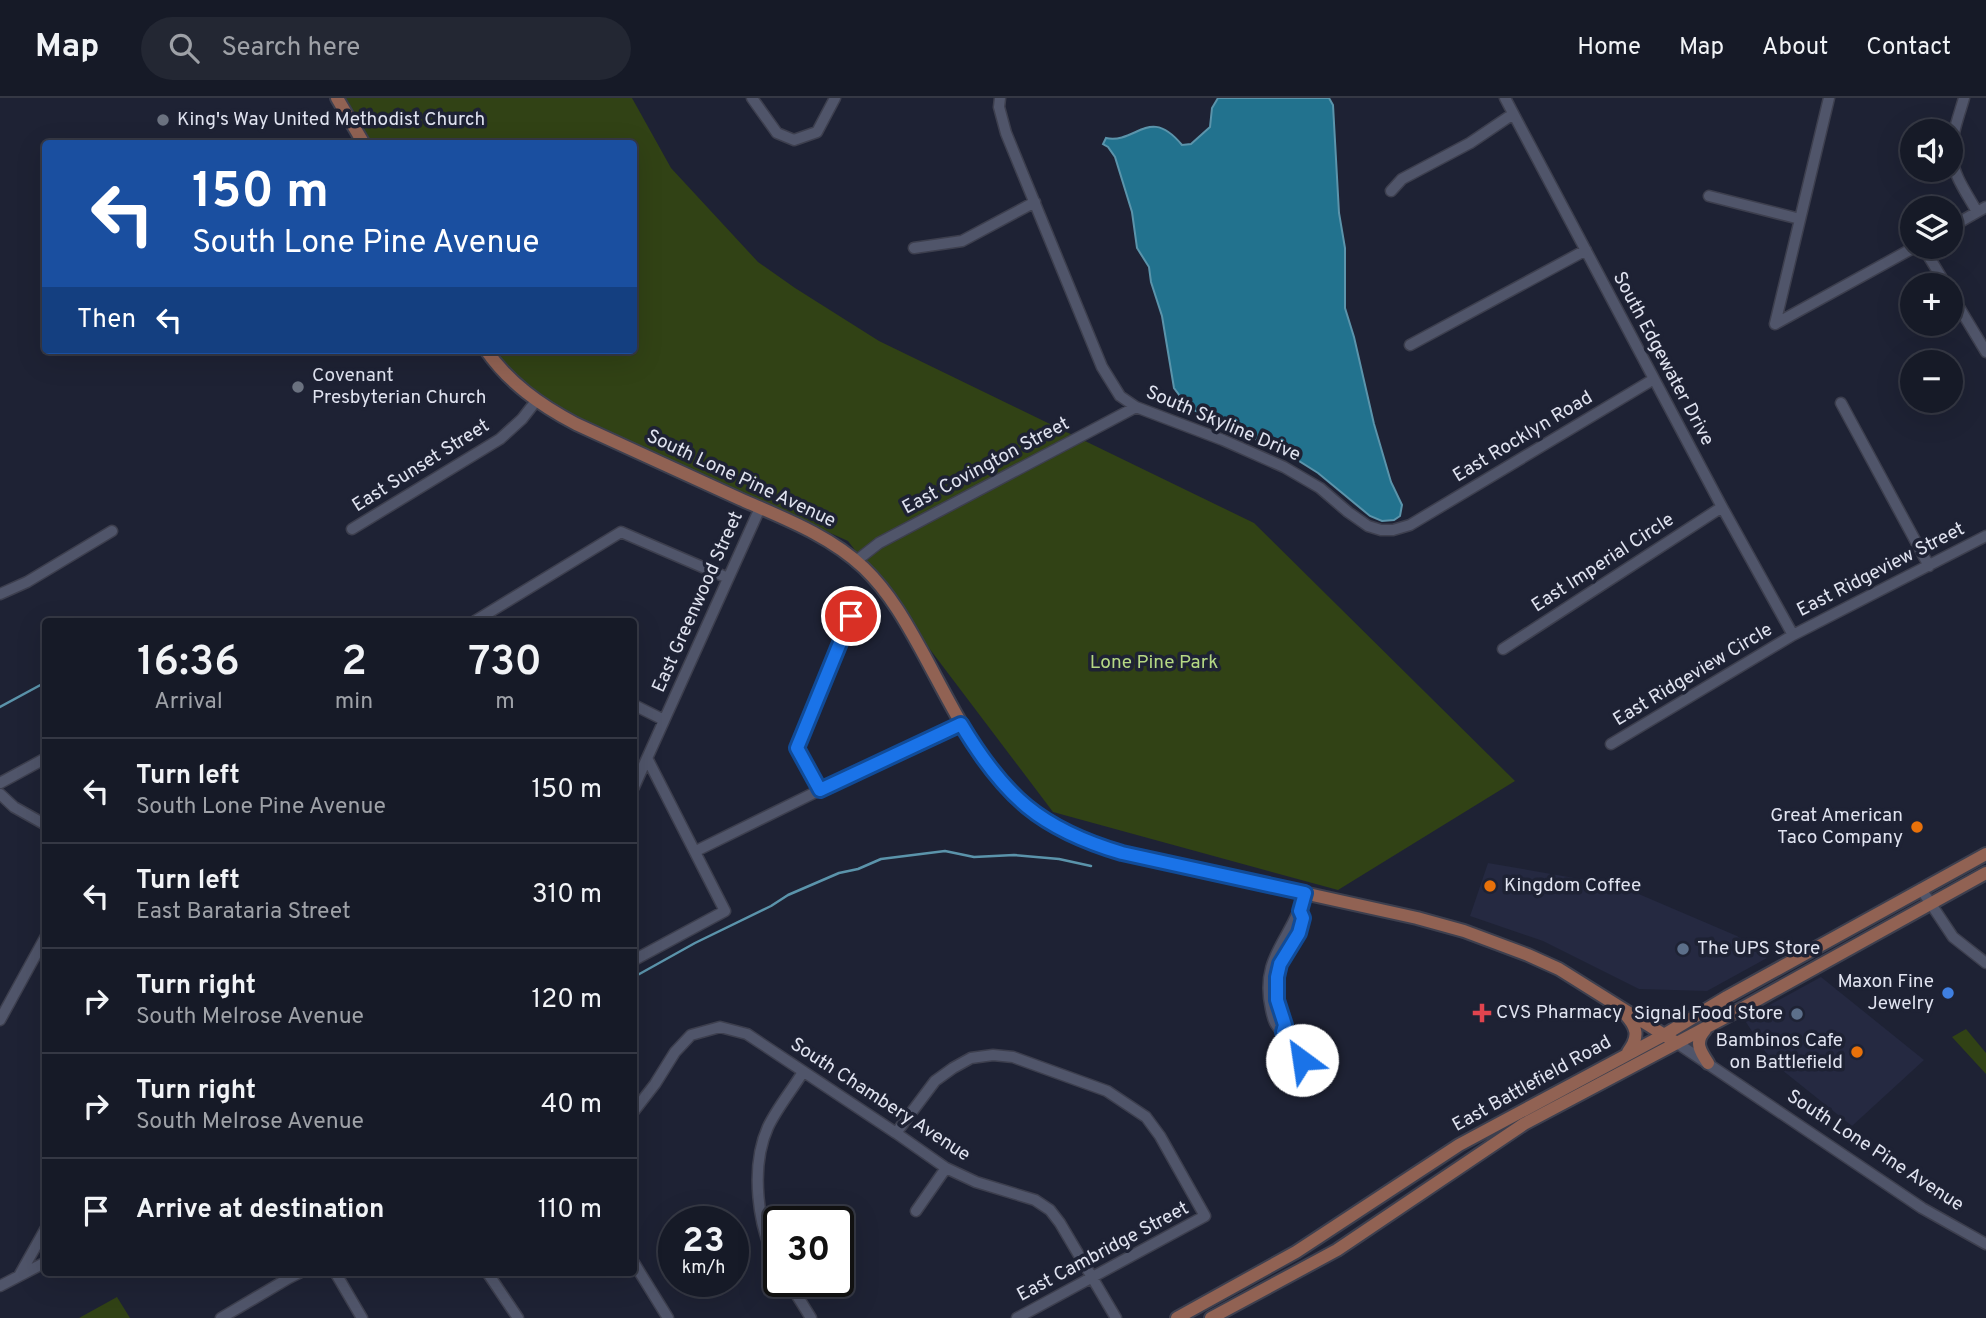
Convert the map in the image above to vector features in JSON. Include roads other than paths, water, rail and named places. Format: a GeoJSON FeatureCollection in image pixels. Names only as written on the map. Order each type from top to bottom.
{"type":"FeatureCollection","features":[{"type":"Feature","properties":{"kind":"main road"},"geometry":{"type":"LineString","coordinates":[[337,98],[362,140]]}},
{"type":"Feature","properties":{"kind":"main road","name":"South Lone Pine Avenue"},"geometry":{"type":"LineString","coordinates":[[489,354],[506,374],[536,401],[576,424],[814,532],[856,561],[874,578],[897,607],[986,764],[1012,794],[1031,810],[1066,832],[1122,853],[1417,918],[1488,940],[1559,969],[1678,1043]]}},
{"type":"Feature","properties":{"kind":"main road","name":"East Battlefield Road"},"geometry":{"type":"LineString","coordinates":[[1177,1318],[1296,1252],[1459,1145],[1664,1035],[1727,997],[1986,854]]}},
{"type":"Feature","properties":{"kind":"main road","name":"East Battlefield Road"},"geometry":{"type":"LineString","coordinates":[[1211,1318],[1337,1250],[1524,1124],[1678,1043],[1986,873]]}},
{"type":"Feature","properties":{"kind":"main road"},"geometry":{"type":"LineString","coordinates":[[1611,1001],[1627,1016],[1636,1033],[1635,1041],[1622,1056]]}},
{"type":"Feature","properties":{"kind":"main road"},"geometry":{"type":"LineString","coordinates":[[1708,1063],[1698,1045],[1699,1037],[1711,1025]]}},
{"type":"Feature","properties":{"kind":"street"},"geometry":{"type":"LineString","coordinates":[[752,98],[778,133],[793,140],[817,132],[835,98]]}},
{"type":"Feature","properties":{"kind":"street","name":"South Skyline Drive"},"geometry":{"type":"LineString","coordinates":[[1000,98],[999,107],[1006,134],[1102,367],[1120,396],[1136,407],[1223,440],[1284,467],[1320,488],[1368,526],[1393,530],[1410,525]]}},
{"type":"Feature","properties":{"kind":"street","name":"South Edgewater Drive"},"geometry":{"type":"LineString","coordinates":[[1505,98],[1793,635]]}},
{"type":"Feature","properties":{"kind":"street"},"geometry":{"type":"LineString","coordinates":[[1829,98],[1775,324],[1900,255]]}},
{"type":"Feature","properties":{"kind":"street"},"geometry":{"type":"LineString","coordinates":[[1963,220],[1981,210],[1957,175],[1952,159],[1953,143],[1964,98]]}},
{"type":"Feature","properties":{"kind":"street"},"geometry":{"type":"LineString","coordinates":[[1391,191],[1402,179],[1470,143],[1513,114]]}},
{"type":"Feature","properties":{"kind":"street"},"geometry":{"type":"LineString","coordinates":[[1709,196],[1800,219]]}},
{"type":"Feature","properties":{"kind":"street"},"geometry":{"type":"LineString","coordinates":[[914,248],[962,241],[1035,202]]}},
{"type":"Feature","properties":{"kind":"street"},"geometry":{"type":"LineString","coordinates":[[1409,345],[1586,250]]}},
{"type":"Feature","properties":{"kind":"street"},"geometry":{"type":"LineString","coordinates":[[1963,314],[1986,352]]}},
{"type":"Feature","properties":{"kind":"street","name":"East Rocklyn Road"},"geometry":{"type":"LineString","coordinates":[[1410,525],[1654,379]]}},
{"type":"Feature","properties":{"kind":"street","name":"East Sunset Street"},"geometry":{"type":"LineString","coordinates":[[352,529],[500,439],[522,419],[536,401]]}},
{"type":"Feature","properties":{"kind":"street"},"geometry":{"type":"LineString","coordinates":[[1841,403],[1929,566]]}},
{"type":"Feature","properties":{"kind":"street","name":"East Covington Street"},"geometry":{"type":"LineString","coordinates":[[856,561],[879,542],[1136,407]]}},
{"type":"Feature","properties":{"kind":"street","name":"East Imperial Circle"},"geometry":{"type":"LineString","coordinates":[[1503,649],[1722,507]]}},
{"type":"Feature","properties":{"kind":"street","name":"East Greenwood Street"},"geometry":{"type":"LineString","coordinates":[[637,780],[760,508]]}},
{"type":"Feature","properties":{"kind":"street"},"geometry":{"type":"LineString","coordinates":[[0,594],[27,582],[112,531]]}},
{"type":"Feature","properties":{"kind":"street"},"geometry":{"type":"LineString","coordinates":[[480,618],[621,532],[728,578]]}},
{"type":"Feature","properties":{"kind":"street","name":"East Ridgeview Street"},"geometry":{"type":"LineString","coordinates":[[1793,635],[1986,536]]}},
{"type":"Feature","properties":{"kind":"street"},"geometry":{"type":"LineString","coordinates":[[820,790],[797,748],[851,616]]}},
{"type":"Feature","properties":{"kind":"street","name":"East Ridgeview Circle"},"geometry":{"type":"LineString","coordinates":[[1611,744],[1793,635]]}},
{"type":"Feature","properties":{"kind":"street"},"geometry":{"type":"LineString","coordinates":[[637,706],[664,720]]}},
{"type":"Feature","properties":{"kind":"street"},"geometry":{"type":"LineString","coordinates":[[696,851],[961,724]]}},
{"type":"Feature","properties":{"kind":"street"},"geometry":{"type":"LineString","coordinates":[[637,958],[725,911],[647,758]]}},
{"type":"Feature","properties":{"kind":"street"},"geometry":{"type":"LineString","coordinates":[[0,783],[42,760]]}},
{"type":"Feature","properties":{"kind":"street"},"geometry":{"type":"LineString","coordinates":[[0,794],[14,807],[42,823]]}},
{"type":"Feature","properties":{"kind":"street"},"geometry":{"type":"LineString","coordinates":[[1921,889],[1953,937],[1986,963]]}},
{"type":"Feature","properties":{"kind":"street"},"geometry":{"type":"LineString","coordinates":[[1285,1036],[1272,1016],[1268,994],[1273,976],[1274,956],[1297,926],[1295,917],[1300,911],[1305,893]]}},
{"type":"Feature","properties":{"kind":"street"},"geometry":{"type":"LineString","coordinates":[[0,1020],[42,943]]}},
{"type":"Feature","properties":{"kind":"street","name":"South Chambery Avenue"},"geometry":{"type":"LineString","coordinates":[[637,1107],[675,1052],[691,1035],[720,1027],[747,1034],[946,1168],[976,1182],[1035,1200],[1049,1210],[1060,1223],[1116,1318]]}},
{"type":"Feature","properties":{"kind":"street","name":"South Lone Pine Avenue"},"geometry":{"type":"LineString","coordinates":[[1678,1043],[1922,1208],[1986,1244]]}},
{"type":"Feature","properties":{"kind":"street","name":"East Cambridge Street"},"geometry":{"type":"LineString","coordinates":[[896,1133],[935,1081],[971,1058],[993,1055],[1013,1057],[1107,1091],[1146,1117],[1160,1136],[1205,1216],[1017,1318]]}},
{"type":"Feature","properties":{"kind":"street"},"geometry":{"type":"LineString","coordinates":[[763,1227],[757,1193],[760,1160],[768,1128],[803,1072]]}},
{"type":"Feature","properties":{"kind":"street"},"geometry":{"type":"LineString","coordinates":[[916,1211],[946,1168]]}},
{"type":"Feature","properties":{"kind":"street"},"geometry":{"type":"LineString","coordinates":[[19,1276],[42,1235]]}},
{"type":"Feature","properties":{"kind":"street"},"geometry":{"type":"LineString","coordinates":[[0,1286],[42,1264]]}},
{"type":"Feature","properties":{"kind":"street"},"geometry":{"type":"LineString","coordinates":[[637,1269],[668,1318]]}},
{"type":"Feature","properties":{"kind":"street"},"geometry":{"type":"LineString","coordinates":[[221,1318],[293,1276]]}},
{"type":"Feature","properties":{"kind":"street"},"geometry":{"type":"LineString","coordinates":[[337,1276],[362,1318]]}},
{"type":"Feature","properties":{"kind":"street"},"geometry":{"type":"LineString","coordinates":[[490,1276],[518,1318]]}},
{"type":"Feature","properties":{"kind":"street"},"geometry":{"type":"LineString","coordinates":[[798,1297],[811,1318]]}},
{"type":"Feature","properties":{"kind":"waterway"},"geometry":{"type":"LineString","coordinates":[[0,707],[42,684]]}},
{"type":"Feature","properties":{"kind":"waterway"},"geometry":{"type":"LineString","coordinates":[[637,975],[788,895],[839,873],[858,869],[881,859],[945,851],[974,857],[1014,855],[1059,859],[1091,866]]}},
{"type":"Feature","properties":{"kind":"place","name":"King's Way United Methodist Church"},"geometry":{"type":"Point","coordinates":[163,120]}},
{"type":"Feature","properties":{"kind":"place","name":"Covenant Presbyterian Church"},"geometry":{"type":"Point","coordinates":[298,387]}},
{"type":"Feature","properties":{"kind":"place","name":"Great American Taco Company"},"geometry":{"type":"Point","coordinates":[1917,827]}},
{"type":"Feature","properties":{"kind":"place","name":"Kingdom Coffee"},"geometry":{"type":"Point","coordinates":[1490,886]}},
{"type":"Feature","properties":{"kind":"place","name":"The UPS Store"},"geometry":{"type":"Point","coordinates":[1683,949]}},
{"type":"Feature","properties":{"kind":"place","name":"Maxon Fine Jewelry"},"geometry":{"type":"Point","coordinates":[1948,993]}},
{"type":"Feature","properties":{"kind":"place","name":"CVS Pharmacy"},"geometry":{"type":"Point","coordinates":[1482,1013]}},
{"type":"Feature","properties":{"kind":"place","name":"Signal Food Store"},"geometry":{"type":"Point","coordinates":[1797,1014]}},
{"type":"Feature","properties":{"kind":"place","name":"Bambinos Cafe on Battlefield"},"geometry":{"type":"Point","coordinates":[1857,1052]}},
{"type":"Feature","properties":{"kind":"park label","name":"Lone Pine Park"},"geometry":{"type":"Point","coordinates":[1154,663]}}]}
